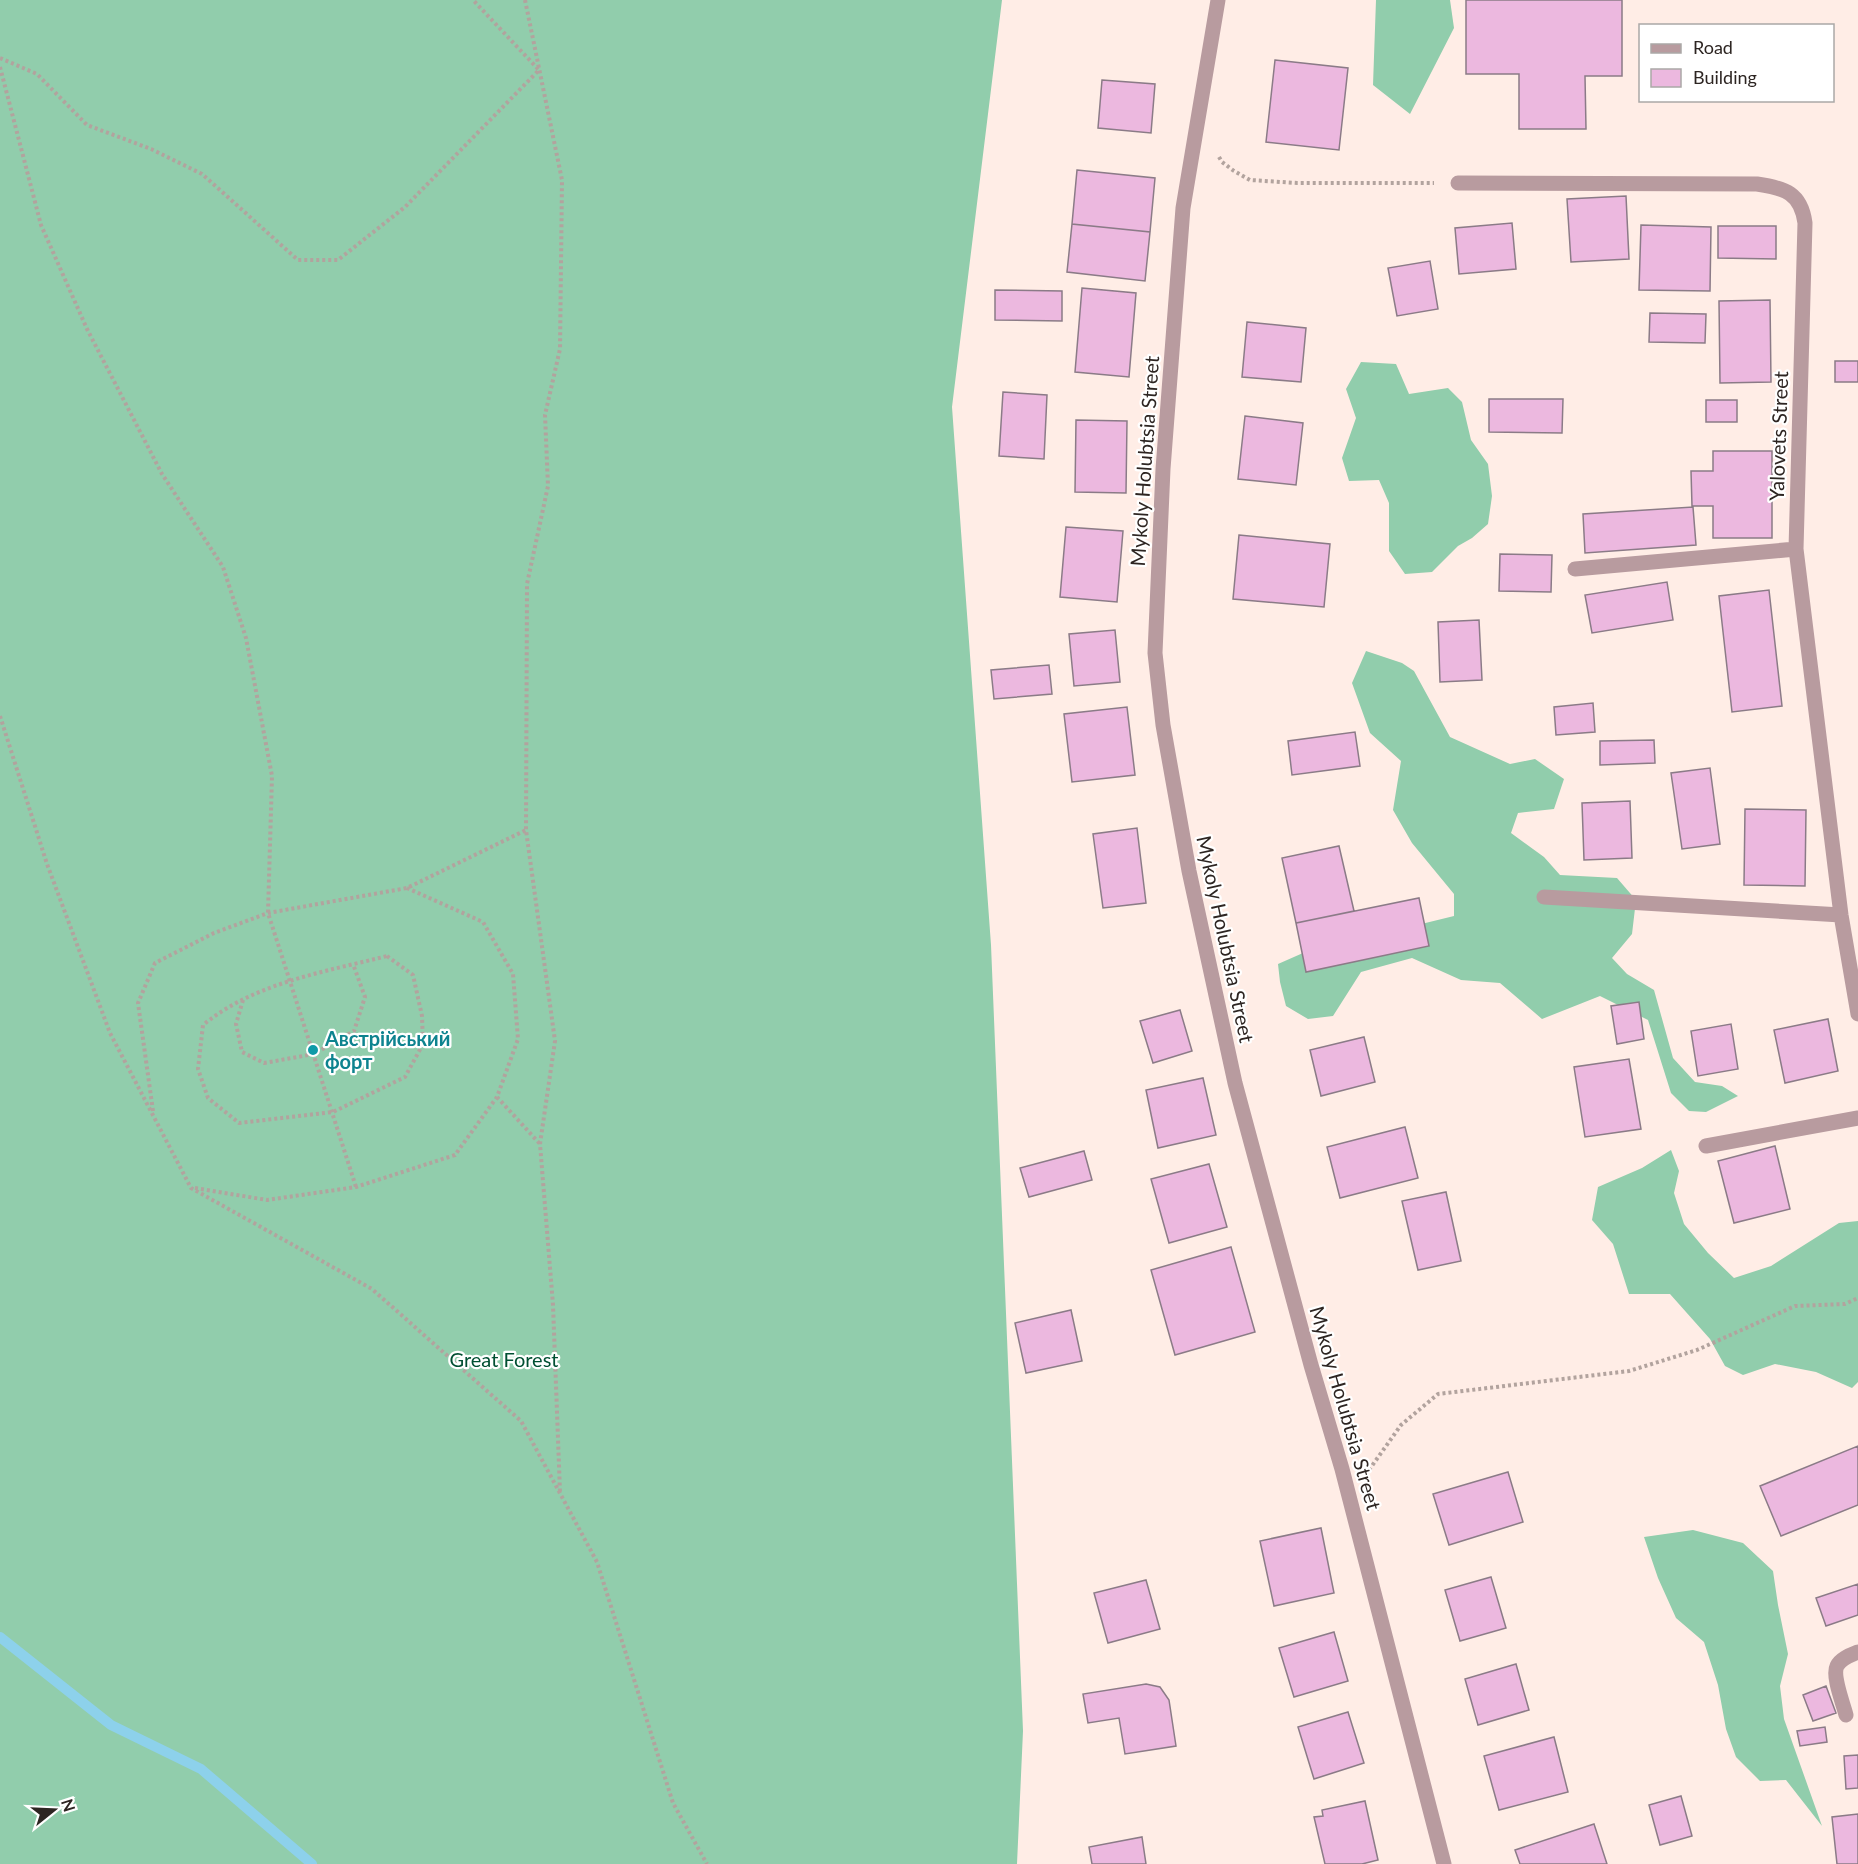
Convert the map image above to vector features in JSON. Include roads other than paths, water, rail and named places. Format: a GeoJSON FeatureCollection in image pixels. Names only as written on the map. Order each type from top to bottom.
{"type":"FeatureCollection","features":[{"type":"Feature","properties":{"kind":"street","name":"Mykoly Holubtsia Street"},"geometry":{"type":"LineString","coordinates":[[1218,0],[1183,208],[1163,469],[1155,652],[1163,725],[1189,872],[1235,1083],[1308,1354],[1350,1497],[1444,1864]]}},
{"type":"Feature","properties":{"kind":"street","name":"Yalovets Street"},"geometry":{"type":"LineString","coordinates":[[1458,183],[1757,184],[1778,187],[1791,194],[1803,209],[1805,223],[1796,549],[1841,915],[1858,1014]]}},
{"type":"Feature","properties":{"kind":"street"},"geometry":{"type":"LineString","coordinates":[[1575,569],[1796,549]]}},
{"type":"Feature","properties":{"kind":"street"},"geometry":{"type":"LineString","coordinates":[[1544,897],[1841,915]]}},
{"type":"Feature","properties":{"kind":"street"},"geometry":{"type":"LineString","coordinates":[[1706,1146],[1858,1118]]}},
{"type":"Feature","properties":{"kind":"street"},"geometry":{"type":"LineString","coordinates":[[1846,1714],[1836,1676],[1837,1666],[1844,1659],[1858,1652]]}},
{"type":"Feature","properties":{"kind":"waterway"},"geometry":{"type":"LineString","coordinates":[[0,1637],[111,1725],[201,1769],[312,1864]]}},
{"type":"Feature","properties":{"kind":"place","name":"Австрійський форт"},"geometry":{"type":"Point","coordinates":[313,1050]}},
{"type":"Feature","properties":{"kind":"park label","name":"Great Forest"},"geometry":{"type":"Point","coordinates":[504,1359]}}]}
